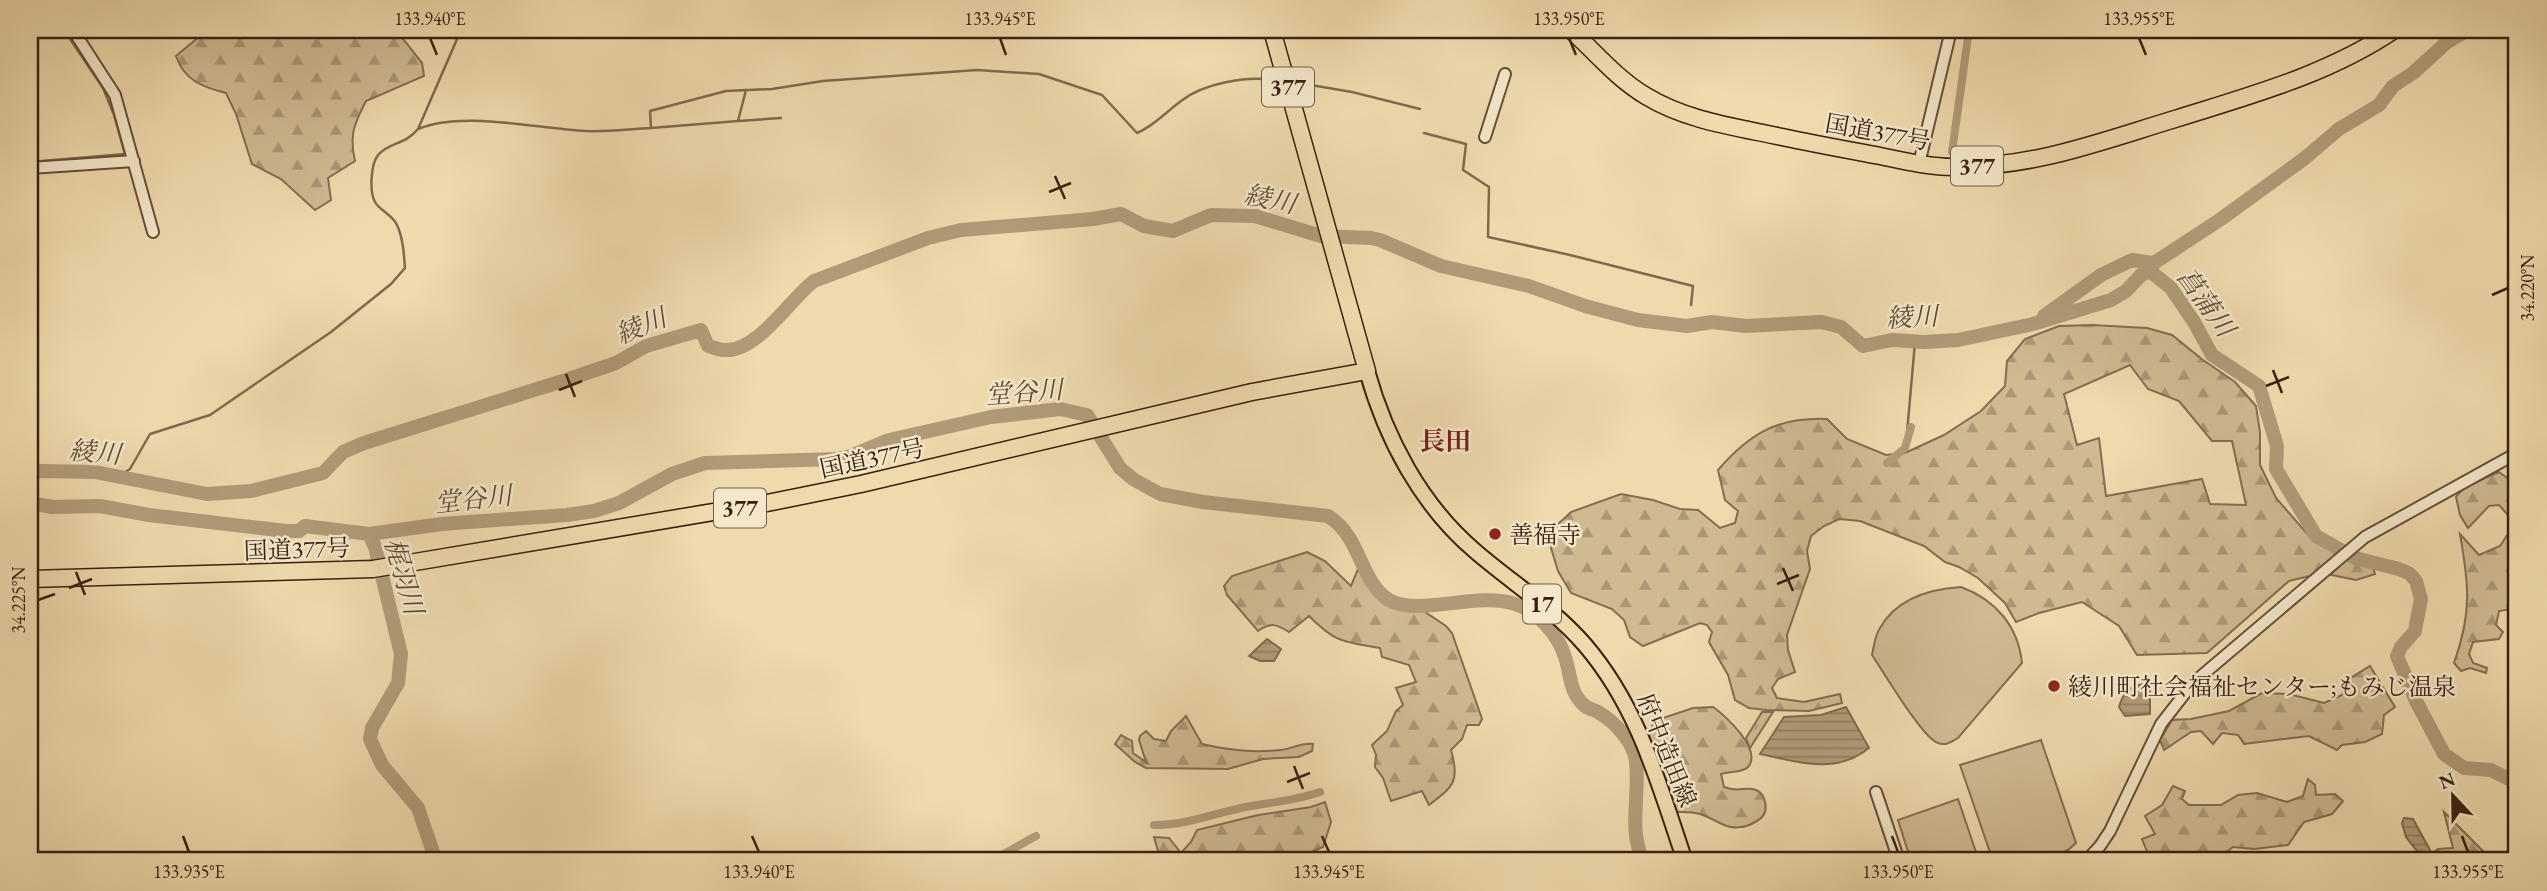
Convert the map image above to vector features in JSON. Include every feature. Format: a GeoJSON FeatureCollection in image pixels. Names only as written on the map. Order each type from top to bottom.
{"type":"FeatureCollection","features":[{"type":"Feature","properties":{"kind":"highway","name":"377"},"geometry":{"type":"LineString","coordinates":[[1272,30],[1367,371]]}},
{"type":"Feature","properties":{"kind":"highway","name":"国道377号"},"geometry":{"type":"LineString","coordinates":[[1571,30],[1643,95],[1683,113],[1713,122],[1919,164],[1952,167],[1998,165],[2056,156],[2237,100],[2333,66],[2363,51],[2394,30]]}},
{"type":"Feature","properties":{"kind":"highway","name":"国道377号"},"geometry":{"type":"LineString","coordinates":[[30,579],[380,567],[767,503],[862,484],[1252,392],[1367,371]]}},
{"type":"Feature","properties":{"kind":"main road","name":"府中造田線"},"geometry":{"type":"LineString","coordinates":[[1367,371],[1376,401],[1396,447],[1415,481],[1436,510],[1475,551],[1557,617],[1609,677],[1644,741],[1685,861]]}},
{"type":"Feature","properties":{"kind":"street"},"geometry":{"type":"LineString","coordinates":[[73,30],[115,95],[153,232]]}},
{"type":"Feature","properties":{"kind":"street"},"geometry":{"type":"LineString","coordinates":[[1919,164],[1951,30]]}},
{"type":"Feature","properties":{"kind":"street"},"geometry":{"type":"LineString","coordinates":[[1485,137],[1505,74]]}},
{"type":"Feature","properties":{"kind":"street"},"geometry":{"type":"LineString","coordinates":[[30,168],[134,161]]}},
{"type":"Feature","properties":{"kind":"street"},"geometry":{"type":"LineString","coordinates":[[2086,861],[2110,831],[2161,724],[2179,698],[2212,665],[2345,552],[2396,518],[2517,453]]}},
{"type":"Feature","properties":{"kind":"street"},"geometry":{"type":"LineString","coordinates":[[1876,792],[1899,861]]}},
{"type":"Feature","properties":{"kind":"green space"},"geometry":{"type":"Polygon","coordinates":[[[207,30],[396,30],[422,63],[424,76],[366,101],[354,130],[352,144],[355,161],[328,178],[331,200],[315,210],[281,179],[252,164],[236,114],[226,93],[195,81],[179,64],[176,56],[207,30]]]}},
{"type":"Feature","properties":{"kind":"green space"},"geometry":{"type":"Polygon","coordinates":[[[2059,326],[2147,328],[2172,335],[2235,382],[2256,406],[2260,432],[2260,465],[2276,498],[2310,537],[2355,560],[2372,564],[2375,574],[2356,580],[2322,573],[2289,581],[2207,653],[2137,655],[2119,626],[2082,602],[2016,622],[2005,603],[1978,578],[1945,562],[1924,546],[1860,521],[1839,519],[1811,536],[1807,551],[1810,569],[1787,635],[1788,650],[1795,672],[1778,679],[1772,688],[1777,698],[1804,702],[1840,694],[1842,703],[1809,711],[1749,708],[1735,700],[1728,675],[1709,642],[1712,632],[1707,625],[1700,623],[1643,646],[1630,637],[1624,620],[1612,609],[1571,593],[1558,571],[1551,548],[1557,525],[1571,512],[1621,494],[1680,509],[1698,510],[1720,528],[1735,523],[1738,511],[1725,500],[1718,470],[1754,437],[1779,425],[1810,419],[1827,419],[1847,439],[1886,455],[1905,453],[1944,435],[1981,411],[2005,386],[2007,361],[2025,339],[2059,326]],[[2130,365],[2064,394],[2077,445],[2099,438],[2106,496],[2202,479],[2210,504],[2246,505],[2232,441],[2212,441],[2179,401],[2148,389],[2130,365]]]}},
{"type":"Feature","properties":{"kind":"green space"},"geometry":{"type":"Polygon","coordinates":[[[2499,472],[2517,485],[2517,608],[2499,611],[2496,625],[2503,632],[2499,639],[2473,642],[2469,654],[2473,663],[2487,668],[2486,673],[2470,668],[2461,671],[2454,663],[2464,629],[2467,599],[2460,534],[2479,555],[2500,546],[2515,523],[2499,505],[2489,506],[2468,528],[2460,515],[2456,497],[2464,487],[2499,472]]]}},
{"type":"Feature","properties":{"kind":"green space"},"geometry":{"type":"Polygon","coordinates":[[[1307,552],[1325,561],[1351,586],[1360,564],[1371,585],[1387,602],[1422,610],[1452,633],[1482,719],[1479,725],[1467,725],[1462,739],[1451,750],[1455,769],[1453,782],[1429,805],[1422,791],[1391,801],[1383,778],[1375,767],[1376,755],[1372,745],[1387,731],[1396,711],[1403,705],[1396,688],[1416,682],[1409,665],[1382,657],[1380,648],[1334,637],[1309,616],[1289,632],[1274,625],[1258,631],[1227,595],[1224,586],[1232,576],[1307,552]]]}},
{"type":"Feature","properties":{"kind":"green space"},"geometry":{"type":"Polygon","coordinates":[[[1961,587],[1985,599],[2003,616],[2016,637],[2022,663],[1958,738],[1941,744],[1931,739],[1913,718],[1872,655],[1878,631],[1895,609],[1926,593],[1961,587]]]}},
{"type":"Feature","properties":{"kind":"green space"},"geometry":{"type":"Polygon","coordinates":[[[2370,666],[2395,707],[2384,715],[2382,734],[2365,742],[2342,745],[2337,750],[2309,736],[2244,744],[2238,735],[2222,733],[2213,744],[2201,731],[2191,732],[2164,750],[2160,740],[2172,720],[2229,711],[2262,693],[2289,694],[2324,703],[2342,695],[2349,679],[2370,666]]]}},
{"type":"Feature","properties":{"kind":"green space"},"geometry":{"type":"Polygon","coordinates":[[[1713,707],[1741,734],[1751,752],[1751,760],[1746,769],[1721,774],[1724,787],[1756,790],[1762,795],[1765,803],[1763,815],[1746,826],[1730,827],[1697,813],[1672,812],[1647,740],[1654,721],[1693,708],[1713,707]]]}},
{"type":"Feature","properties":{"kind":"green space"},"geometry":{"type":"Polygon","coordinates":[[[1762,712],[1773,712],[1750,748],[1746,738],[1762,712]]]}},
{"type":"Feature","properties":{"kind":"green space"},"geometry":{"type":"Polygon","coordinates":[[[1186,716],[1202,744],[1260,751],[1313,744],[1312,751],[1299,757],[1263,759],[1228,769],[1146,768],[1115,744],[1121,735],[1132,741],[1133,753],[1146,762],[1140,736],[1146,731],[1154,739],[1166,741],[1171,731],[1186,716]]]}},
{"type":"Feature","properties":{"kind":"green space"},"geometry":{"type":"Polygon","coordinates":[[[2041,740],[2076,843],[2058,856],[2048,859],[1993,861],[1960,765],[2041,740]]]}},
{"type":"Feature","properties":{"kind":"green space"},"geometry":{"type":"Polygon","coordinates":[[[2308,779],[2315,785],[2316,795],[2335,794],[2343,801],[2332,814],[2304,822],[2288,845],[2254,849],[2233,847],[2215,861],[2132,861],[2132,858],[2148,854],[2142,839],[2155,834],[2145,816],[2162,805],[2173,786],[2185,791],[2182,799],[2189,805],[2221,805],[2238,795],[2257,793],[2287,802],[2303,796],[2308,779]]]}},
{"type":"Feature","properties":{"kind":"green space"},"geometry":{"type":"Polygon","coordinates":[[[1958,799],[1979,861],[1911,861],[1898,820],[1958,799]]]}},
{"type":"Feature","properties":{"kind":"green space"},"geometry":{"type":"Polygon","coordinates":[[[1325,802],[1331,822],[1323,847],[1305,855],[1307,861],[1161,861],[1154,837],[1169,838],[1181,853],[1197,830],[1325,802]]]}},
{"type":"Feature","properties":{"kind":"green space"},"geometry":{"type":"Polygon","coordinates":[[[2444,812],[2493,861],[2471,861],[2458,855],[2457,861],[2423,861],[2422,856],[2432,854],[2438,849],[2453,848],[2444,812]]]}},
{"type":"Feature","properties":{"kind":"shaded area"},"geometry":{"type":"Polygon","coordinates":[[[1267,639],[1281,649],[1274,661],[1260,661],[1249,656],[1267,639]]]}},
{"type":"Feature","properties":{"kind":"shaded area"},"geometry":{"type":"Polygon","coordinates":[[[2150,683],[2150,714],[2125,716],[2119,707],[2127,692],[2139,685],[2150,683]]]}},
{"type":"Feature","properties":{"kind":"shaded area"},"geometry":{"type":"Polygon","coordinates":[[[1846,707],[1869,748],[1856,756],[1830,764],[1816,764],[1760,754],[1784,717],[1821,715],[1846,707]]]}},
{"type":"Feature","properties":{"kind":"shaded area"},"geometry":{"type":"Polygon","coordinates":[[[2404,818],[2413,819],[2430,850],[2428,853],[2417,851],[2406,837],[2402,823],[2404,818]]]}},
{"type":"Feature","properties":{"kind":"waterway"},"geometry":{"type":"LineString","coordinates":[[30,162],[125,154],[103,88],[64,30]]}},
{"type":"Feature","properties":{"kind":"waterway"},"geometry":{"type":"LineString","coordinates":[[117,477],[130,469],[150,434],[210,415],[331,332],[391,284],[405,268],[397,225],[377,205],[373,197],[372,171],[378,155],[418,129],[461,30]]}},
{"type":"Feature","properties":{"kind":"waterway"},"geometry":{"type":"LineString","coordinates":[[1952,152],[1969,30]]}},
{"type":"Feature","properties":{"kind":"waterway","name":"綾川"},"geometry":{"type":"LineString","coordinates":[[30,473],[95,472],[207,494],[251,491],[323,473],[343,452],[364,443],[616,363],[646,346],[701,330],[708,346],[722,350],[736,349],[761,334],[814,281],[928,238],[961,230],[1093,219],[1121,214],[1144,226],[1173,231],[1211,215],[1255,216],[1321,236],[1371,238],[1441,266],[1529,286],[1585,306],[1638,320],[1687,326],[1712,322],[1746,326],[1822,322],[1841,327],[1863,346],[1892,340],[1958,340],[2033,324],[2111,300],[2126,291],[2141,275],[2150,271],[2154,263],[2221,219],[2305,158],[2339,129],[2379,105],[2393,86],[2413,73],[2446,43],[2467,30]]}},
{"type":"Feature","properties":{"kind":"waterway"},"geometry":{"type":"LineString","coordinates":[[418,129],[456,121],[500,122],[586,131],[651,128],[650,111],[726,91],[977,70],[1039,74],[1102,95],[1137,133],[1190,95],[1213,85],[1251,79],[1275,80]]}},
{"type":"Feature","properties":{"kind":"waterway"},"geometry":{"type":"LineString","coordinates":[[1299,83],[1352,92],[1420,109]]}},
{"type":"Feature","properties":{"kind":"waterway"},"geometry":{"type":"LineString","coordinates":[[651,128],[738,121],[746,90]]}},
{"type":"Feature","properties":{"kind":"waterway"},"geometry":{"type":"LineString","coordinates":[[739,121],[781,118]]}},
{"type":"Feature","properties":{"kind":"waterway"},"geometry":{"type":"LineString","coordinates":[[1424,133],[1466,144],[1463,170],[1489,187],[1488,237],[1693,286],[1691,305]]}},
{"type":"Feature","properties":{"kind":"waterway"},"geometry":{"type":"LineString","coordinates":[[2044,316],[2101,275],[2132,260],[2154,263]]}},
{"type":"Feature","properties":{"kind":"waterway","name":"菖蒲川"},"geometry":{"type":"LineString","coordinates":[[2150,271],[2171,288],[2212,355],[2259,386],[2277,446],[2276,469],[2316,536],[2355,558],[2399,569],[2410,574],[2416,581],[2421,599],[2415,631],[2397,656],[2416,701],[2444,754],[2464,768],[2491,770],[2517,783]]}},
{"type":"Feature","properties":{"kind":"waterway"},"geometry":{"type":"LineString","coordinates":[[1908,439],[1915,342]]}},
{"type":"Feature","properties":{"kind":"waterway","name":"堂谷川"},"geometry":{"type":"LineString","coordinates":[[30,503],[52,507],[100,506],[149,515],[286,531],[299,531],[305,526],[369,534],[442,524],[594,511],[619,503],[672,474],[705,463],[835,459],[848,457],[889,440],[991,417],[1060,409],[1087,415],[1120,468],[1133,479],[1160,494],[1203,502],[1328,516],[1348,535],[1365,571],[1379,592],[1389,600],[1401,605],[1416,606],[1500,601],[1532,612],[1552,632],[1562,648],[1573,689],[1579,700],[1611,721],[1631,746],[1637,774],[1636,836],[1643,861]]}},
{"type":"Feature","properties":{"kind":"waterway"},"geometry":{"type":"LineString","coordinates":[[1887,463],[1905,448],[1911,427]]}},
{"type":"Feature","properties":{"kind":"waterway","name":"梶羽川"},"geometry":{"type":"LineString","coordinates":[[369,534],[375,547],[401,654],[398,683],[372,728],[370,739],[382,765],[418,808],[436,861]]}},
{"type":"Feature","properties":{"kind":"waterway"},"geometry":{"type":"LineString","coordinates":[[1154,825],[1191,821],[1320,792]]}},
{"type":"Feature","properties":{"kind":"waterway"},"geometry":{"type":"LineString","coordinates":[[991,861],[1036,836]]}},
{"type":"Feature","properties":{"kind":"waterway"},"geometry":{"type":"LineString","coordinates":[[30,860],[366,855],[395,856],[413,861]]}},
{"type":"Feature","properties":{"kind":"place","name":"善福寺"},"geometry":{"type":"Point","coordinates":[1495,534]}},
{"type":"Feature","properties":{"kind":"place","name":"綾川町社会福祉センター;もみじ温泉"},"geometry":{"type":"Point","coordinates":[2054,686]}},
{"type":"Feature","properties":{"kind":"district","name":"長田"},"geometry":{"type":"Point","coordinates":[1445,441]}}]}
